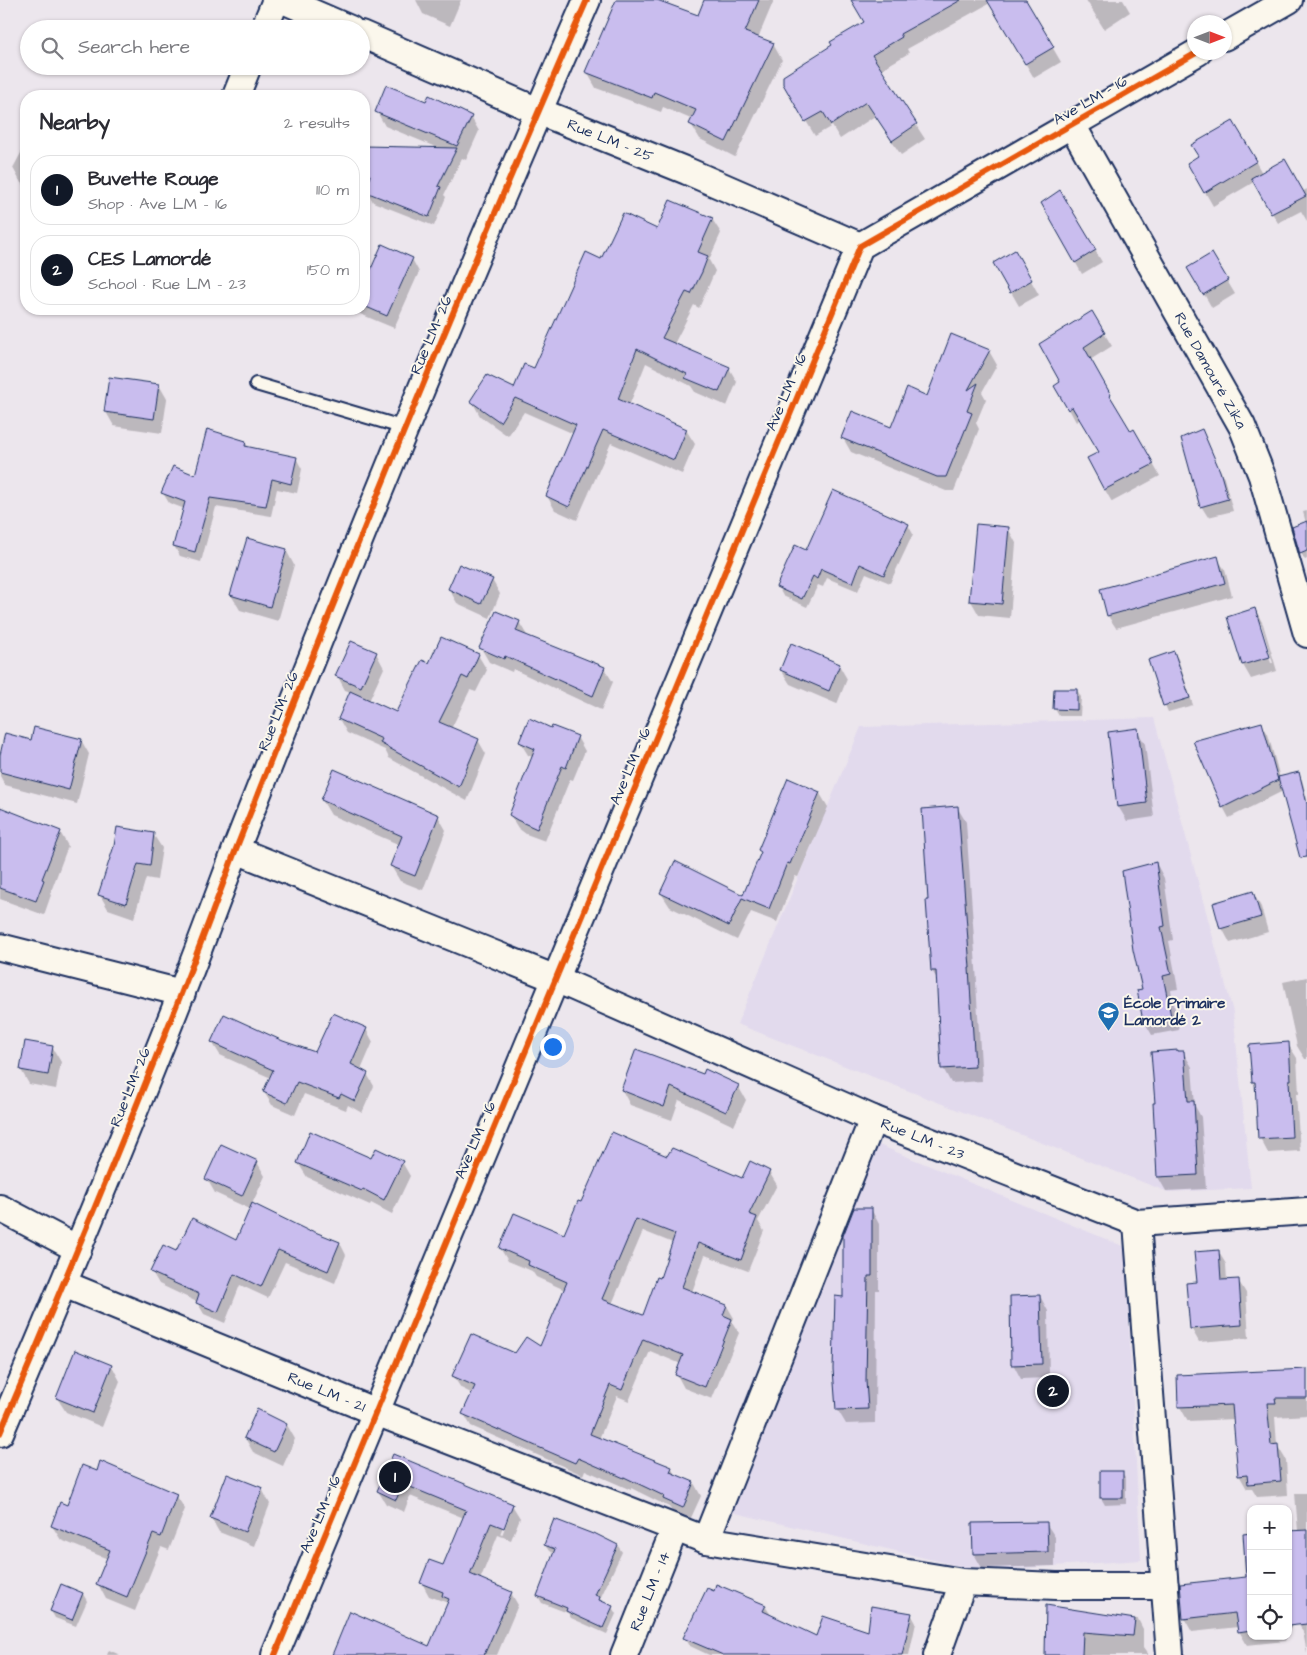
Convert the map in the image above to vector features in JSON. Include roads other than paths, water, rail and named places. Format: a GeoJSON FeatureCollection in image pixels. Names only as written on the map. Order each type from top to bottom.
{"type":"FeatureCollection","features":[{"type":"Feature","properties":{"kind":"street"},"geometry":{"type":"LineString","coordinates":[[268,20],[276,0]]}},
{"type":"Feature","properties":{"kind":"street"},"geometry":{"type":"LineString","coordinates":[[283,0],[329,20]]}},
{"type":"Feature","properties":{"kind":"street","name":"Rue LM- 26"},"geometry":{"type":"LineString","coordinates":[[0,1433],[64,1284],[182,993],[236,850],[406,428],[538,111],[587,0]]}},
{"type":"Feature","properties":{"kind":"street"},"geometry":{"type":"LineString","coordinates":[[1232,32],[1289,0]]}},
{"type":"Feature","properties":{"kind":"street","name":"Rue LM - 25"},"geometry":{"type":"LineString","coordinates":[[370,38],[538,111],[687,171],[860,246]]}},
{"type":"Feature","properties":{"kind":"street","name":"Ave LM - 16"},"geometry":{"type":"LineString","coordinates":[[274,1655],[860,246],[1187,58]]}},
{"type":"Feature","properties":{"kind":"street"},"geometry":{"type":"LineString","coordinates":[[238,90],[244,75]]}},
{"type":"Feature","properties":{"kind":"street","name":"Rue Damouré Zika"},"geometry":{"type":"LineString","coordinates":[[1072,125],[1242,426],[1262,476],[1307,634]]}},
{"type":"Feature","properties":{"kind":"street","name":"Rue LM - 23"},"geometry":{"type":"LineString","coordinates":[[236,850],[556,979],[873,1119],[1137,1222],[1307,1211]]}},
{"type":"Feature","properties":{"kind":"street"},"geometry":{"type":"LineString","coordinates":[[0,947],[182,993]]}},
{"type":"Feature","properties":{"kind":"street"},"geometry":{"type":"LineString","coordinates":[[706,1540],[873,1119]]}},
{"type":"Feature","properties":{"kind":"street"},"geometry":{"type":"LineString","coordinates":[[0,1208],[78,1249]]}},
{"type":"Feature","properties":{"kind":"street"},"geometry":{"type":"LineString","coordinates":[[1137,1222],[1170,1655]]}},
{"type":"Feature","properties":{"kind":"street","name":"Rue LM - 21"},"geometry":{"type":"LineString","coordinates":[[64,1284],[376,1412],[706,1540],[963,1582],[1056,1586],[1165,1586]]}},
{"type":"Feature","properties":{"kind":"street","name":"Rue LM - 14"},"geometry":{"type":"LineString","coordinates":[[624,1655],[674,1528]]}},
{"type":"Feature","properties":{"kind":"street"},"geometry":{"type":"LineString","coordinates":[[937,1655],[963,1582]]}},
{"type":"Feature","properties":{"kind":"lane"},"geometry":{"type":"LineString","coordinates":[[256,384],[406,428]]}},
{"type":"Feature","properties":{"kind":"place","name":"École Primaire Lamordé 2"},"geometry":{"type":"Point","coordinates":[1108,1031]}},
{"type":"Feature","properties":{"kind":"place","name":"CES Lamordé"},"geometry":{"type":"Point","coordinates":[1053,1391]}},
{"type":"Feature","properties":{"kind":"place","name":"Buvette Rouge"},"geometry":{"type":"Point","coordinates":[395,1477]}}]}
